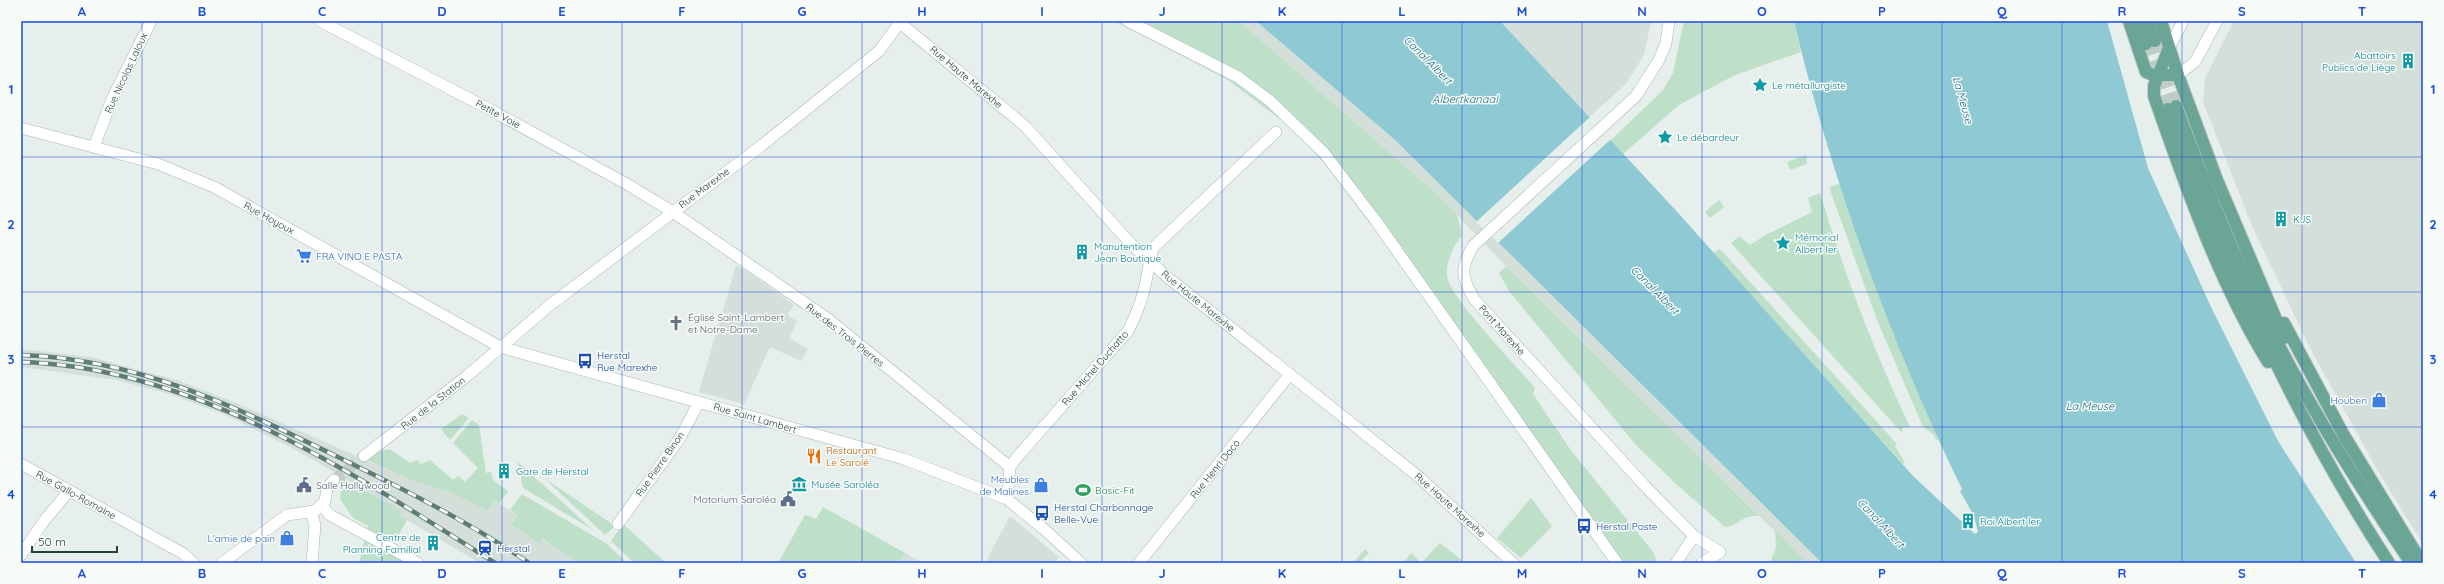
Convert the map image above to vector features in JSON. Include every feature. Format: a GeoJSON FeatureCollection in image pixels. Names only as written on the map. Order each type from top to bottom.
{"type":"FeatureCollection","features":[{"type":"Feature","properties":{"kind":"main road"},"geometry":{"type":"LineString","coordinates":[[2129,21],[2144,69],[2150,74],[2178,75]]}},
{"type":"Feature","properties":{"kind":"main road"},"geometry":{"type":"LineString","coordinates":[[2140,21],[2150,43],[2148,21]]}},
{"type":"Feature","properties":{"kind":"main road"},"geometry":{"type":"LineString","coordinates":[[2161,21],[2178,75],[2217,180],[2264,287],[2278,326],[2336,436],[2347,464]]}},
{"type":"Feature","properties":{"kind":"main road"},"geometry":{"type":"LineString","coordinates":[[2169,48],[2154,86],[2154,96],[2202,224],[2257,342],[2299,410],[2347,498],[2389,563]]}},
{"type":"Feature","properties":{"kind":"main road"},"geometry":{"type":"LineString","coordinates":[[2299,410],[2224,252],[2172,107],[2255,299],[2289,365],[2347,464],[2418,557]]}},
{"type":"Feature","properties":{"kind":"main road"},"geometry":{"type":"LineString","coordinates":[[2264,287],[2343,434],[2418,557]]}},
{"type":"Feature","properties":{"kind":"street","name":"Rue Nicolas Laloux"},"geometry":{"type":"LineString","coordinates":[[94,147],[112,99],[151,21]]}},
{"type":"Feature","properties":{"kind":"street","name":"Petite Voie"},"geometry":{"type":"LineString","coordinates":[[320,21],[489,109],[624,183],[673,212]]}},
{"type":"Feature","properties":{"kind":"street"},"geometry":{"type":"LineString","coordinates":[[1128,21],[1238,77],[1280,109],[1324,153],[1376,221],[1617,563]]}},
{"type":"Feature","properties":{"kind":"street","name":"Pont Marexhe"},"geometry":{"type":"LineString","coordinates":[[1669,21],[1666,44],[1636,96],[1476,242],[1466,258],[1462,272],[1464,281],[1474,298],[1644,485],[1694,536],[1720,552],[1702,563]]}},
{"type":"Feature","properties":{"kind":"street"},"geometry":{"type":"LineString","coordinates":[[2169,48],[2183,21]]}},
{"type":"Feature","properties":{"kind":"street"},"geometry":{"type":"LineString","coordinates":[[2178,75],[2195,62],[2217,21]]}},
{"type":"Feature","properties":{"kind":"street","name":"Rue Marexhe"},"geometry":{"type":"LineString","coordinates":[[500,347],[550,305],[761,146],[879,51],[900,22]]}},
{"type":"Feature","properties":{"kind":"street","name":"Rue Haute Marexhe"},"geometry":{"type":"LineString","coordinates":[[900,22],[1024,126],[1048,149],[1082,191],[1148,260],[1419,478],[1513,563]]}},
{"type":"Feature","properties":{"kind":"street","name":"Rue Hoyoux"},"geometry":{"type":"LineString","coordinates":[[21,128],[158,164],[214,187],[500,347]]}},
{"type":"Feature","properties":{"kind":"street","name":"Rue Michel Duchatto"},"geometry":{"type":"LineString","coordinates":[[1010,467],[1128,331],[1134,319],[1148,272],[1148,260],[1154,247],[1276,132]]}},
{"type":"Feature","properties":{"kind":"street","name":"Rue des Trois Pierres"},"geometry":{"type":"LineString","coordinates":[[673,212],[828,319],[1010,467]]}},
{"type":"Feature","properties":{"kind":"street","name":"Rue Saint Lambert"},"geometry":{"type":"LineString","coordinates":[[500,347],[904,459],[1006,499],[1045,530],[1082,563]]}},
{"type":"Feature","properties":{"kind":"street","name":"Rue de la Station"},"geometry":{"type":"LineString","coordinates":[[364,456],[467,376],[500,347]]}},
{"type":"Feature","properties":{"kind":"street","name":"Rue Henri Daco"},"geometry":{"type":"LineString","coordinates":[[1139,563],[1290,374]]}},
{"type":"Feature","properties":{"kind":"street","name":"Rue Pierre Binon"},"geometry":{"type":"LineString","coordinates":[[618,524],[680,438],[699,402]]}},
{"type":"Feature","properties":{"kind":"street","name":"Rue Gallo-Romaine"},"geometry":{"type":"LineString","coordinates":[[21,464],[68,492],[184,554],[193,563]]}},
{"type":"Feature","properties":{"kind":"street"},"geometry":{"type":"LineString","coordinates":[[1006,499],[1010,467]]}},
{"type":"Feature","properties":{"kind":"street"},"geometry":{"type":"LineString","coordinates":[[222,563],[287,516],[310,512],[322,506],[327,497],[331,484]]}},
{"type":"Feature","properties":{"kind":"street"},"geometry":{"type":"LineString","coordinates":[[21,555],[68,492]]}},
{"type":"Feature","properties":{"kind":"street"},"geometry":{"type":"LineString","coordinates":[[322,506],[330,515],[418,563]]}},
{"type":"Feature","properties":{"kind":"street"},"geometry":{"type":"LineString","coordinates":[[310,512],[315,526],[312,563]]}},
{"type":"Feature","properties":{"kind":"street"},"geometry":{"type":"LineString","coordinates":[[1676,563],[1694,536]]}},
{"type":"Feature","properties":{"kind":"shaded area"},"geometry":{"type":"Polygon","coordinates":[[[1239,21],[1256,21],[1395,140],[1822,563],[1807,563],[1506,266],[1438,195],[1239,21]]]}},
{"type":"Feature","properties":{"kind":"shaded area"},"geometry":{"type":"Polygon","coordinates":[[[1500,21],[1651,21],[1644,55],[1625,85],[1588,118],[1500,21]]]}},
{"type":"Feature","properties":{"kind":"shaded area"},"geometry":{"type":"Polygon","coordinates":[[[2234,21],[2423,21],[2423,544],[2378,471],[2312,352],[2252,226],[2203,102],[2205,78],[2234,21]]]}},
{"type":"Feature","properties":{"kind":"shaded area"},"geometry":{"type":"Polygon","coordinates":[[[736,265],[750,273],[794,305],[787,315],[797,321],[789,338],[808,349],[801,361],[770,347],[744,404],[699,392],[736,265]]]}},
{"type":"Feature","properties":{"kind":"shaded area"},"geometry":{"type":"Polygon","coordinates":[[[21,349],[91,357],[177,380],[234,402],[411,480],[452,493],[487,511],[496,501],[517,516],[511,524],[539,544],[542,539],[578,563],[480,563],[400,516],[402,511],[292,448],[228,416],[172,395],[117,380],[21,367],[21,349]]]}},
{"type":"Feature","properties":{"kind":"shaded area"},"geometry":{"type":"Polygon","coordinates":[[[1010,516],[1059,557],[1055,563],[985,563],[1010,516]]]}},
{"type":"Feature","properties":{"kind":"shaded area"},"geometry":{"type":"Polygon","coordinates":[[[905,553],[923,563],[899,563],[905,553]]]}},
{"type":"Feature","properties":{"kind":"green space"},"geometry":{"type":"Polygon","coordinates":[[[1114,21],[1239,21],[1438,195],[1457,215],[1462,235],[1450,256],[1447,268],[1448,280],[1453,290],[1487,334],[1535,388],[1533,394],[1570,449],[1654,553],[1657,563],[1625,563],[1578,517],[1349,189],[1289,126],[1228,80],[1114,21]]]}},
{"type":"Feature","properties":{"kind":"green space"},"geometry":{"type":"Polygon","coordinates":[[[1684,21],[1794,21],[1801,52],[1735,75],[1679,105],[1622,155],[1610,141],[1663,90],[1673,73],[1684,21]]]}},
{"type":"Feature","properties":{"kind":"green space"},"geometry":{"type":"Polygon","coordinates":[[[1806,155],[1807,164],[1790,170],[1787,162],[1806,155]]]}},
{"type":"Feature","properties":{"kind":"green space"},"geometry":{"type":"Polygon","coordinates":[[[1840,184],[1886,313],[1938,439],[1936,440],[1933,434],[1923,427],[1877,320],[1829,187],[1840,184]]]}},
{"type":"Feature","properties":{"kind":"green space"},"geometry":{"type":"Polygon","coordinates":[[[1820,193],[1860,312],[1910,427],[1904,427],[1901,432],[1731,243],[1739,236],[1750,245],[1764,236],[1812,212],[1808,198],[1820,193]]]}},
{"type":"Feature","properties":{"kind":"green space"},"geometry":{"type":"Polygon","coordinates":[[[1719,200],[1724,207],[1710,218],[1705,212],[1719,200]]]}},
{"type":"Feature","properties":{"kind":"green space"},"geometry":{"type":"Polygon","coordinates":[[[1720,249],[1897,444],[1895,446],[1905,463],[1903,464],[1713,253],[1720,249]]]}},
{"type":"Feature","properties":{"kind":"green space"},"geometry":{"type":"Polygon","coordinates":[[[1506,266],[1759,516],[1748,517],[1734,525],[1725,527],[1676,484],[1636,445],[1509,291],[1499,273],[1506,266]]]}},
{"type":"Feature","properties":{"kind":"green space"},"geometry":{"type":"Polygon","coordinates":[[[462,414],[469,418],[450,440],[441,429],[462,414]]]}},
{"type":"Feature","properties":{"kind":"green space"},"geometry":{"type":"Polygon","coordinates":[[[472,420],[479,425],[486,473],[491,472],[493,480],[508,491],[499,504],[495,501],[487,511],[452,493],[411,480],[367,460],[376,452],[390,449],[410,463],[417,460],[421,464],[430,460],[453,480],[458,476],[465,482],[478,468],[453,443],[472,420]]]}},
{"type":"Feature","properties":{"kind":"green space"},"geometry":{"type":"Polygon","coordinates":[[[518,462],[593,530],[523,488],[518,462]]]}},
{"type":"Feature","properties":{"kind":"green space"},"geometry":{"type":"Polygon","coordinates":[[[343,478],[402,511],[400,516],[407,520],[390,550],[412,563],[359,563],[368,526],[353,518],[340,499],[343,478]]]}},
{"type":"Feature","properties":{"kind":"green space"},"geometry":{"type":"Polygon","coordinates":[[[544,478],[615,526],[605,535],[544,478]]]}},
{"type":"Feature","properties":{"kind":"green space"},"geometry":{"type":"Polygon","coordinates":[[[522,494],[607,544],[627,563],[578,563],[543,539],[539,544],[511,524],[517,516],[510,510],[522,494]]]}},
{"type":"Feature","properties":{"kind":"green space"},"geometry":{"type":"Polygon","coordinates":[[[1531,498],[1552,526],[1521,558],[1497,538],[1531,498]]]}},
{"type":"Feature","properties":{"kind":"green space"},"geometry":{"type":"Polygon","coordinates":[[[823,507],[905,553],[899,563],[778,563],[805,515],[816,519],[823,507]]]}},
{"type":"Feature","properties":{"kind":"green space"},"geometry":{"type":"Polygon","coordinates":[[[623,524],[666,563],[634,563],[611,541],[623,524]]]}},
{"type":"Feature","properties":{"kind":"green space"},"geometry":{"type":"Polygon","coordinates":[[[1775,530],[1807,563],[1770,563],[1776,547],[1775,530]]]}},
{"type":"Feature","properties":{"kind":"green space"},"geometry":{"type":"Polygon","coordinates":[[[1440,543],[1464,562],[1421,563],[1440,543]]]}},
{"type":"Feature","properties":{"kind":"green space"},"geometry":{"type":"Polygon","coordinates":[[[1365,549],[1369,553],[1359,563],[1353,563],[1365,549]]]}},
{"type":"Feature","properties":{"kind":"green space"},"geometry":{"type":"Polygon","coordinates":[[[1411,553],[1421,563],[1403,563],[1411,553]]]}},
{"type":"Feature","properties":{"kind":"water","name":"La Meuse"},"geometry":{"type":"Polygon","coordinates":[[[1256,21],[1500,21],[1680,215],[1913,476],[1975,534],[1978,532],[1974,516],[1960,491],[1962,489],[1911,376],[1865,260],[1826,140],[1794,21],[2107,21],[2148,168],[2211,307],[2278,441],[2356,563],[1822,563],[1395,140],[1256,21]]]}},
{"type":"Feature","properties":{"kind":"pier"},"geometry":{"type":"Polygon","coordinates":[[[1590,117],[1611,139],[1498,243],[1476,222],[1590,117]]]}},
{"type":"Feature","properties":{"kind":"tunnel"},"geometry":{"type":"LineString","coordinates":[[2155,41],[2176,106]]}},
{"type":"Feature","properties":{"kind":"tunnel"},"geometry":{"type":"LineString","coordinates":[[2146,44],[2168,109]]}},
{"type":"Feature","properties":{"kind":"tunnel"},"geometry":{"type":"LineString","coordinates":[[334,480],[364,456]]}},
{"type":"Feature","properties":{"kind":"railway"},"geometry":{"type":"LineString","coordinates":[[21,355],[64,358],[106,366],[146,376],[186,389],[224,404],[301,439],[413,494],[460,520],[529,563]]}},
{"type":"Feature","properties":{"kind":"railway"},"geometry":{"type":"LineString","coordinates":[[21,362],[85,368],[148,383],[210,404],[270,431],[328,461],[385,494],[495,563]]}},
{"type":"Feature","properties":{"kind":"place","name":"Abattoirs Publics de Liège"},"geometry":{"type":"Point","coordinates":[2408,61]}},
{"type":"Feature","properties":{"kind":"place","name":"Le métallurgiste"},"geometry":{"type":"Point","coordinates":[1760,85]}},
{"type":"Feature","properties":{"kind":"place","name":"Le débardeur"},"geometry":{"type":"Point","coordinates":[1665,137]}},
{"type":"Feature","properties":{"kind":"place","name":"KJS"},"geometry":{"type":"Point","coordinates":[2281,219]}},
{"type":"Feature","properties":{"kind":"place","name":"Mémorial Albert Ier"},"geometry":{"type":"Point","coordinates":[1783,243]}},
{"type":"Feature","properties":{"kind":"place","name":"Manutention Jean Boutique"},"geometry":{"type":"Point","coordinates":[1082,252]}},
{"type":"Feature","properties":{"kind":"place","name":"FRA VINO E PASTA"},"geometry":{"type":"Point","coordinates":[304,256]}},
{"type":"Feature","properties":{"kind":"place","name":"Église Saint-Lambert et Notre-Dame"},"geometry":{"type":"Point","coordinates":[676,323]}},
{"type":"Feature","properties":{"kind":"place","name":"Herstal Rue Marexhe"},"geometry":{"type":"Point","coordinates":[585,361]}},
{"type":"Feature","properties":{"kind":"place","name":"Houben"},"geometry":{"type":"Point","coordinates":[2379,400]}},
{"type":"Feature","properties":{"kind":"place","name":"Restaurant Le Sarolé"},"geometry":{"type":"Point","coordinates":[814,456]}},
{"type":"Feature","properties":{"kind":"place","name":"Gare de Herstal"},"geometry":{"type":"Point","coordinates":[504,471]}},
{"type":"Feature","properties":{"kind":"place","name":"Musée Saroléa"},"geometry":{"type":"Point","coordinates":[799,484]}},
{"type":"Feature","properties":{"kind":"place","name":"Salle Hollywood"},"geometry":{"type":"Point","coordinates":[304,485]}},
{"type":"Feature","properties":{"kind":"place","name":"Meubles de Malines"},"geometry":{"type":"Point","coordinates":[1041,485]}},
{"type":"Feature","properties":{"kind":"place","name":"Basic-Fit"},"geometry":{"type":"Point","coordinates":[1083,490]}},
{"type":"Feature","properties":{"kind":"place","name":"Motorium Saroléa"},"geometry":{"type":"Point","coordinates":[788,499]}},
{"type":"Feature","properties":{"kind":"place","name":"Herstal Charbonnage Belle-Vue"},"geometry":{"type":"Point","coordinates":[1042,513]}},
{"type":"Feature","properties":{"kind":"place","name":"Roi Albert Ier"},"geometry":{"type":"Point","coordinates":[1968,521]}},
{"type":"Feature","properties":{"kind":"place","name":"Herstal Poste"},"geometry":{"type":"Point","coordinates":[1584,526]}},
{"type":"Feature","properties":{"kind":"place","name":"L'amie de pain"},"geometry":{"type":"Point","coordinates":[287,538]}},
{"type":"Feature","properties":{"kind":"place","name":"Centre de Planning Familial"},"geometry":{"type":"Point","coordinates":[433,543]}},
{"type":"Feature","properties":{"kind":"place","name":"Herstal"},"geometry":{"type":"Point","coordinates":[485,548]}},
{"type":"Feature","properties":{"kind":"water label","name":"Canal Albert"},"geometry":{"type":"Point","coordinates":[1428,60]}},
{"type":"Feature","properties":{"kind":"water label","name":"Albertkanaal"},"geometry":{"type":"Point","coordinates":[1465,99]}},
{"type":"Feature","properties":{"kind":"water label","name":"Canal Albert"},"geometry":{"type":"Point","coordinates":[1655,290]}},
{"type":"Feature","properties":{"kind":"water label","name":"Canal Albert"},"geometry":{"type":"Point","coordinates":[1881,523]}}]}
